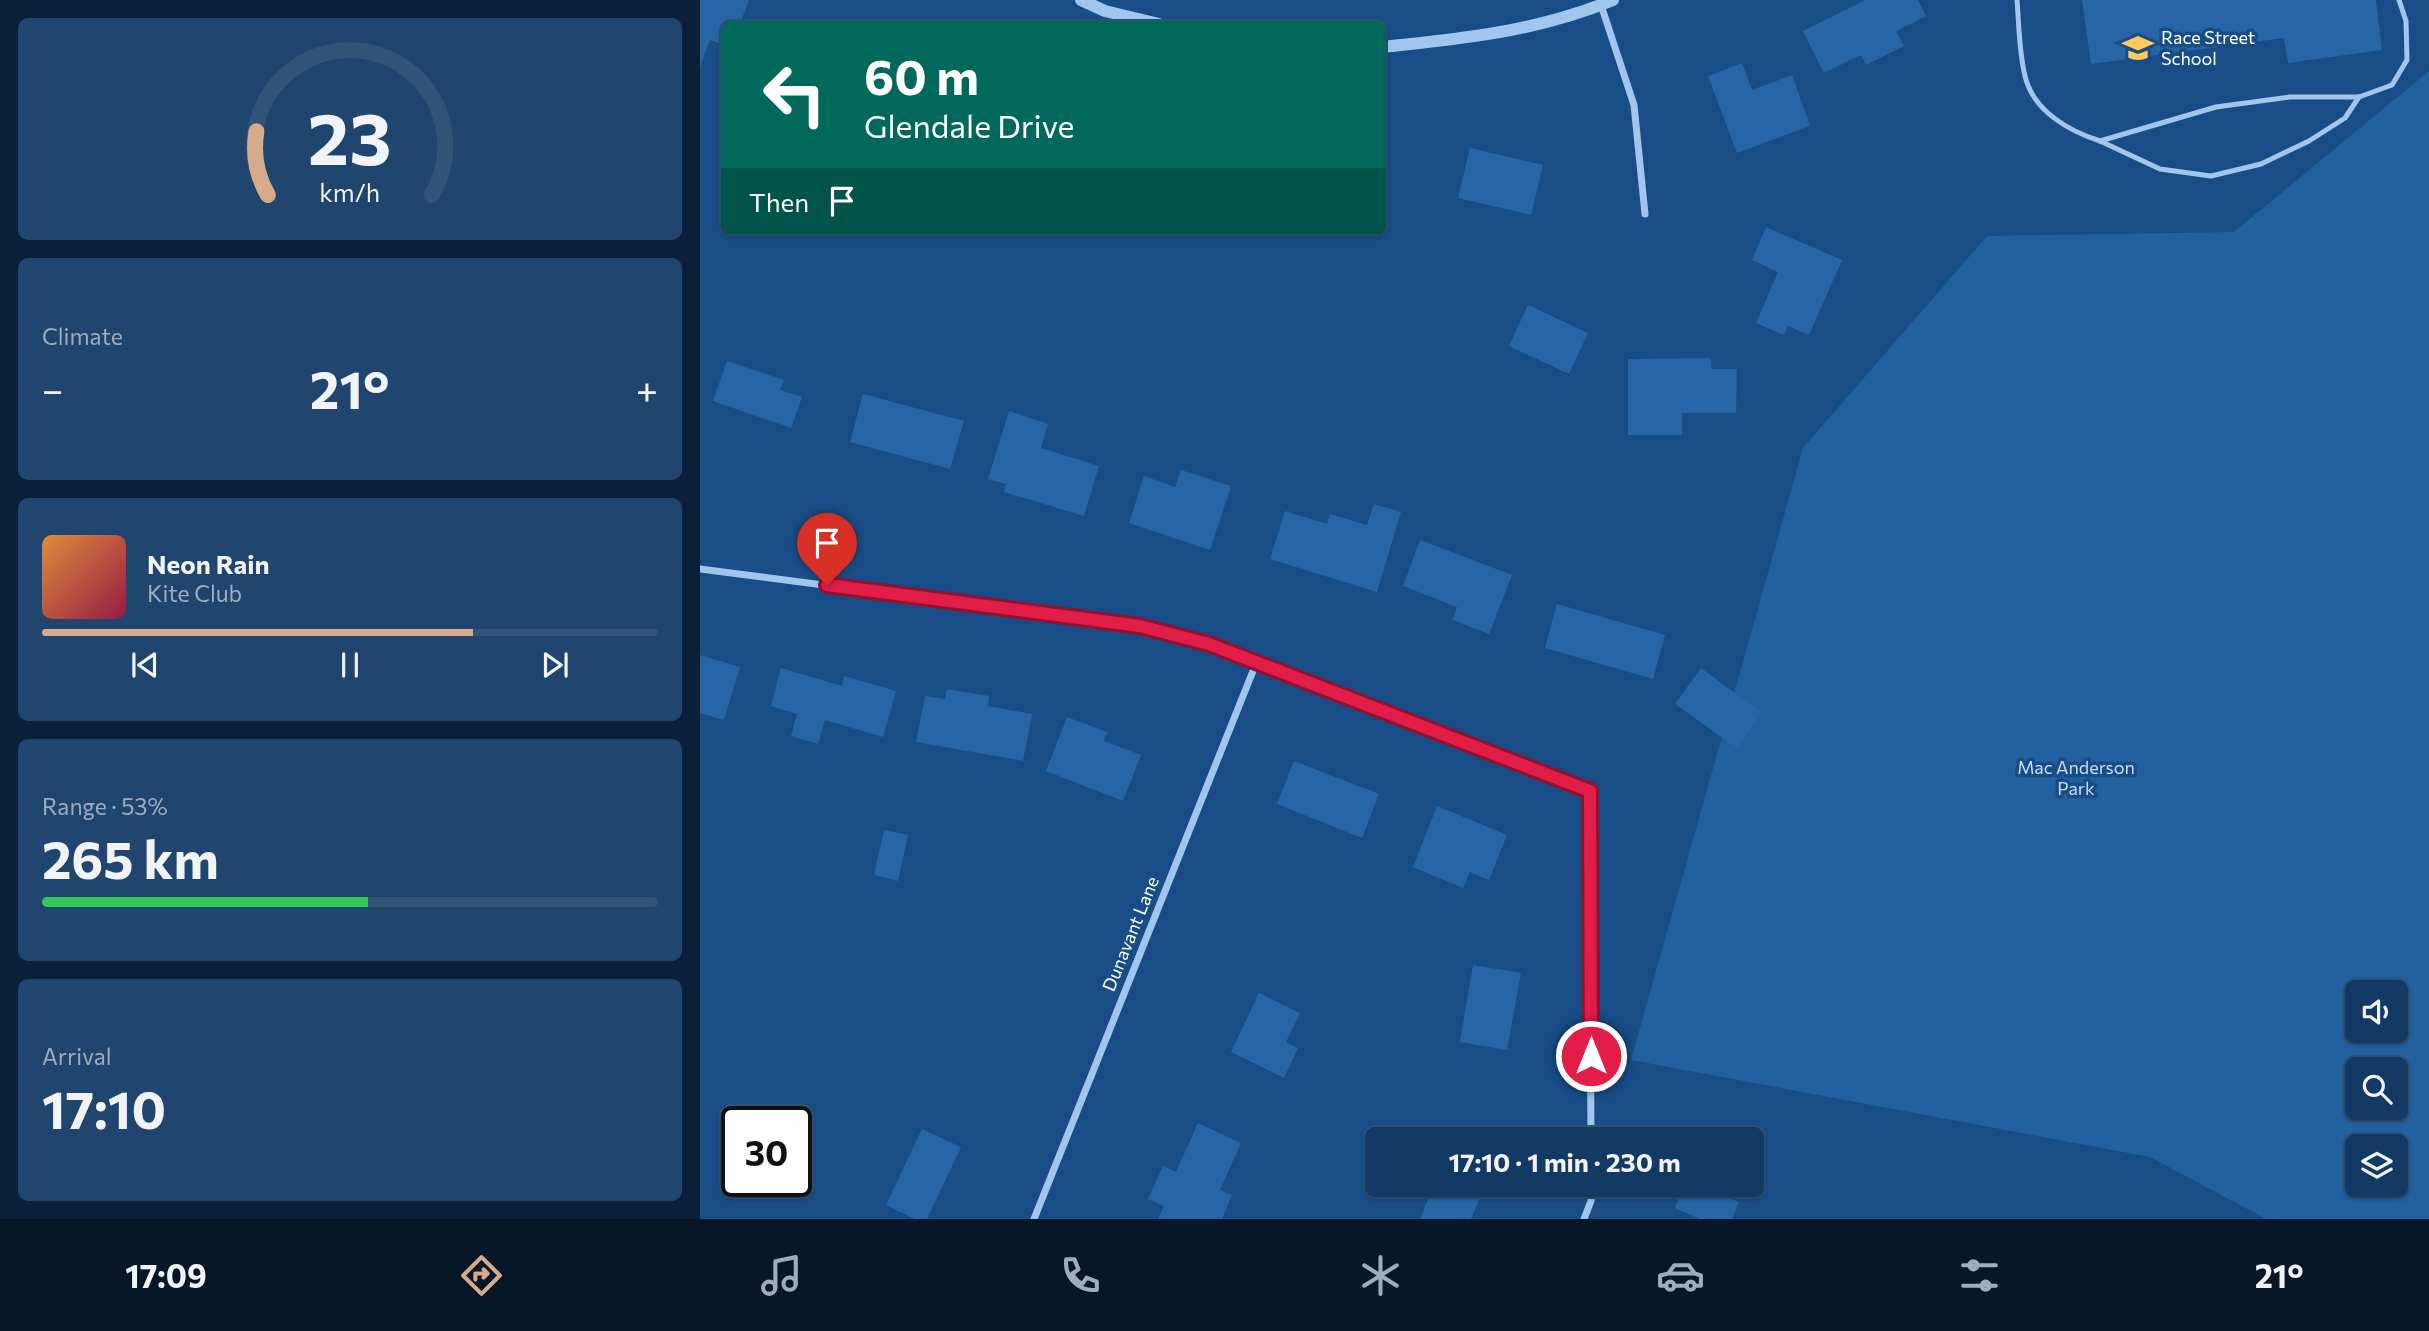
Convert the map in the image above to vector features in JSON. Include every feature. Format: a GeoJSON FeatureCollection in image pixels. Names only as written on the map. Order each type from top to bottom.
{"type":"FeatureCollection","features":[{"type":"Feature","properties":{"kind":"street"},"geometry":{"type":"LineString","coordinates":[[1081,0],[1105,11],[1147,21]]}},
{"type":"Feature","properties":{"kind":"street"},"geometry":{"type":"LineString","coordinates":[[1386,47],[1479,37],[1539,25],[1607,3],[1634,105],[1645,214]]}},
{"type":"Feature","properties":{"kind":"street"},"geometry":{"type":"LineString","coordinates":[[700,569],[1140,626],[1209,644],[1257,661],[1590,791],[1591,1127]]}},
{"type":"Feature","properties":{"kind":"street","name":"Dunavant Lane"},"geometry":{"type":"LineString","coordinates":[[1034,1219],[1257,661]]}},
{"type":"Feature","properties":{"kind":"street"},"geometry":{"type":"LineString","coordinates":[[1584,1219],[1591,1197]]}},
{"type":"Feature","properties":{"kind":"lane"},"geometry":{"type":"LineString","coordinates":[[2017,0],[2025,78],[2035,97],[2056,121],[2160,169],[2211,176],[2261,164],[2309,141],[2345,118],[2358,97]]}},
{"type":"Feature","properties":{"kind":"lane"},"geometry":{"type":"LineString","coordinates":[[2100,141],[2216,107],[2290,97],[2358,97],[2392,85],[2407,60],[2406,20],[2399,0]]}},
{"type":"Feature","properties":{"kind":"green space","name":"Mac Anderson Park"},"geometry":{"type":"Polygon","coordinates":[[[2429,71],[2429,1219],[2266,1219],[2150,1157],[1631,1060],[1803,448],[1987,236],[2234,232],[2429,71]]]}},
{"type":"Feature","properties":{"kind":"building"},"geometry":{"type":"Polygon","coordinates":[[[700,0],[749,0],[741,21],[721,21],[721,44],[710,40],[700,67],[700,0]]]}},
{"type":"Feature","properties":{"kind":"building"},"geometry":{"type":"Polygon","coordinates":[[[1866,0],[1918,0],[1926,16],[1896,31],[1904,46],[1866,65],[1861,55],[1824,73],[1803,31],[1866,0]]]}},
{"type":"Feature","properties":{"kind":"building"},"geometry":{"type":"Polygon","coordinates":[[[2082,0],[2376,0],[2382,50],[2288,63],[2284,38],[2091,64],[2082,0]]]}},
{"type":"Feature","properties":{"kind":"building"},"geometry":{"type":"Polygon","coordinates":[[[1742,63],[1752,90],[1792,75],[1810,126],[1737,153],[1708,76],[1742,63]]]}},
{"type":"Feature","properties":{"kind":"building"},"geometry":{"type":"Polygon","coordinates":[[[1470,148],[1543,165],[1531,215],[1458,198],[1470,148]]]}},
{"type":"Feature","properties":{"kind":"building"},"geometry":{"type":"Polygon","coordinates":[[[1766,227],[1842,260],[1809,335],[1788,326],[1784,335],[1756,323],[1778,272],[1752,260],[1766,227]]]}},
{"type":"Feature","properties":{"kind":"building"},"geometry":{"type":"Polygon","coordinates":[[[1528,305],[1588,333],[1569,374],[1509,346],[1528,305]]]}},
{"type":"Feature","properties":{"kind":"building"},"geometry":{"type":"Polygon","coordinates":[[[1711,358],[1711,369],[1737,369],[1736,413],[1682,413],[1682,435],[1628,435],[1628,359],[1711,358]]]}},
{"type":"Feature","properties":{"kind":"building"},"geometry":{"type":"Polygon","coordinates":[[[727,361],[784,380],[780,390],[802,397],[791,428],[713,401],[727,361]]]}},
{"type":"Feature","properties":{"kind":"building"},"geometry":{"type":"Polygon","coordinates":[[[863,394],[964,421],[950,469],[850,442],[863,394]]]}},
{"type":"Feature","properties":{"kind":"building"},"geometry":{"type":"Polygon","coordinates":[[[1009,411],[1048,424],[1041,448],[1099,466],[1084,516],[1004,492],[1006,484],[988,479],[1009,411]]]}},
{"type":"Feature","properties":{"kind":"building"},"geometry":{"type":"Polygon","coordinates":[[[1181,470],[1231,486],[1210,550],[1129,523],[1144,476],[1175,487],[1181,470]]]}},
{"type":"Feature","properties":{"kind":"building"},"geometry":{"type":"Polygon","coordinates":[[[1374,504],[1401,512],[1377,592],[1270,559],[1285,511],[1327,524],[1330,514],[1367,525],[1374,504]]]}},
{"type":"Feature","properties":{"kind":"building"},"geometry":{"type":"Polygon","coordinates":[[[1420,540],[1512,575],[1489,634],[1453,620],[1457,607],[1403,586],[1420,540]]]}},
{"type":"Feature","properties":{"kind":"building"},"geometry":{"type":"Polygon","coordinates":[[[1557,604],[1665,635],[1653,679],[1545,648],[1557,604]]]}},
{"type":"Feature","properties":{"kind":"building"},"geometry":{"type":"Polygon","coordinates":[[[700,655],[740,667],[724,720],[700,713],[700,655]]]}},
{"type":"Feature","properties":{"kind":"building"},"geometry":{"type":"Polygon","coordinates":[[[781,668],[842,686],[844,676],[896,691],[883,737],[825,720],[818,744],[791,736],[797,714],[771,706],[781,668]]]}},
{"type":"Feature","properties":{"kind":"building"},"geometry":{"type":"Polygon","coordinates":[[[1701,668],[1762,713],[1737,748],[1675,704],[1701,668]]]}},
{"type":"Feature","properties":{"kind":"building"},"geometry":{"type":"Polygon","coordinates":[[[947,689],[989,696],[988,706],[1032,714],[1023,761],[916,742],[925,696],[945,699],[947,689]]]}},
{"type":"Feature","properties":{"kind":"building"},"geometry":{"type":"Polygon","coordinates":[[[1067,717],[1107,732],[1104,741],[1141,755],[1123,801],[1046,771],[1067,717]]]}},
{"type":"Feature","properties":{"kind":"building"},"geometry":{"type":"Polygon","coordinates":[[[1294,761],[1379,794],[1362,838],[1277,804],[1294,761]]]}},
{"type":"Feature","properties":{"kind":"building"},"geometry":{"type":"Polygon","coordinates":[[[1437,806],[1507,835],[1489,880],[1470,872],[1463,888],[1413,867],[1437,806]]]}},
{"type":"Feature","properties":{"kind":"building"},"geometry":{"type":"Polygon","coordinates":[[[884,830],[908,835],[898,881],[874,875],[884,830]]]}},
{"type":"Feature","properties":{"kind":"building"},"geometry":{"type":"Polygon","coordinates":[[[1473,965],[1521,973],[1507,1050],[1460,1042],[1473,965]]]}},
{"type":"Feature","properties":{"kind":"building"},"geometry":{"type":"Polygon","coordinates":[[[1259,993],[1300,1013],[1286,1042],[1298,1048],[1284,1078],[1231,1052],[1259,993]]]}},
{"type":"Feature","properties":{"kind":"building"},"geometry":{"type":"Polygon","coordinates":[[[1198,1123],[1241,1143],[1220,1190],[1232,1195],[1222,1219],[1158,1219],[1164,1206],[1148,1199],[1163,1166],[1176,1172],[1198,1123]]]}},
{"type":"Feature","properties":{"kind":"building"},"geometry":{"type":"Polygon","coordinates":[[[922,1129],[961,1147],[927,1219],[915,1219],[886,1205],[922,1129]]]}},
{"type":"Feature","properties":{"kind":"building"},"geometry":{"type":"Polygon","coordinates":[[[1429,1197],[1480,1197],[1471,1219],[1420,1219],[1429,1197]]]}},
{"type":"Feature","properties":{"kind":"building"},"geometry":{"type":"Polygon","coordinates":[[[1679,1197],[1727,1197],[1739,1202],[1732,1219],[1700,1219],[1675,1208],[1679,1197]]]}},
{"type":"Feature","properties":{"kind":"place","name":"Race Street School"},"geometry":{"type":"Point","coordinates":[2138,48]}},
{"type":"Feature","properties":{"kind":"route"},"geometry":{"type":"LineString","coordinates":[[827,585],[1140,626],[1209,644],[1590,791],[1591,1056]]}}]}
